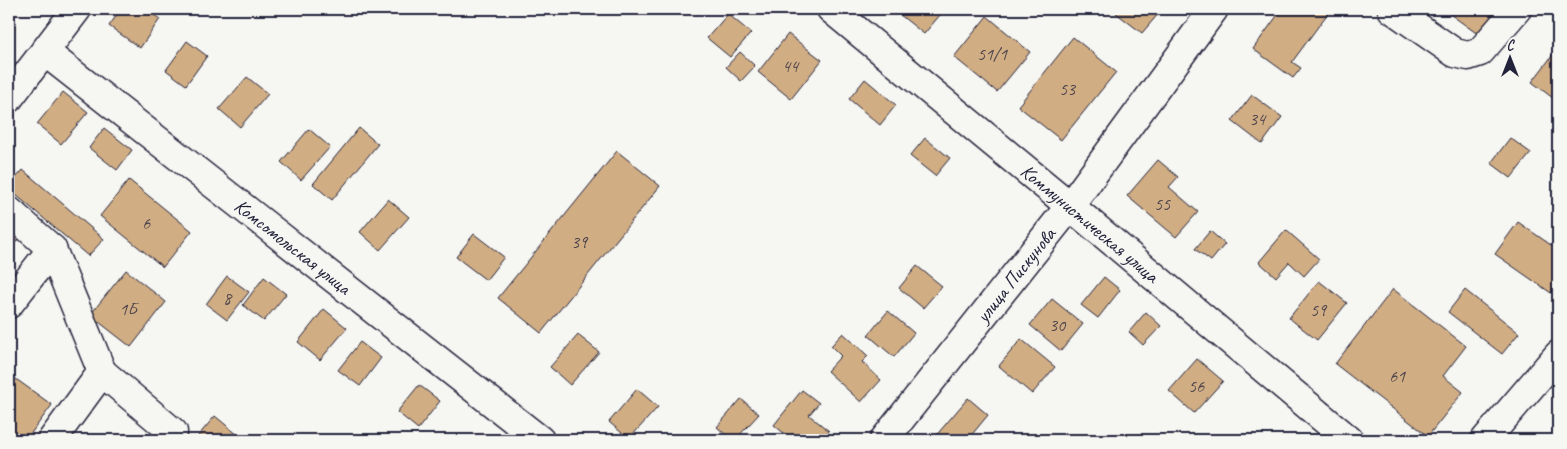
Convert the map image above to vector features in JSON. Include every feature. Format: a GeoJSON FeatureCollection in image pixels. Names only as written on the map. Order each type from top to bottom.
{"type":"FeatureCollection","features":[{"type":"Feature","properties":{"kind":"street"},"geometry":{"type":"LineString","coordinates":[[9,98],[77,9]]}},
{"type":"Feature","properties":{"kind":"street","name":"Коммунистическая улица"},"geometry":{"type":"LineString","coordinates":[[831,9],[1349,440]]}},
{"type":"Feature","properties":{"kind":"street","name":"улица Пискунова"},"geometry":{"type":"LineString","coordinates":[[884,440],[1070,206],[1214,9]]}},
{"type":"Feature","properties":{"kind":"street"},"geometry":{"type":"LineString","coordinates":[[1392,9],[1455,53],[1468,56],[1480,52],[1517,9]]}},
{"type":"Feature","properties":{"kind":"street","name":"Комсомольская улица"},"geometry":{"type":"LineString","coordinates":[[45,52],[540,440]]}},
{"type":"Feature","properties":{"kind":"street"},"geometry":{"type":"LineString","coordinates":[[9,211],[52,249],[102,372],[173,432]]}},
{"type":"Feature","properties":{"kind":"street"},"geometry":{"type":"LineString","coordinates":[[9,304],[52,249]]}},
{"type":"Feature","properties":{"kind":"street"},"geometry":{"type":"LineString","coordinates":[[1485,440],[1558,356]]}},
{"type":"Feature","properties":{"kind":"street"},"geometry":{"type":"LineString","coordinates":[[52,440],[102,372]]}},
{"type":"Feature","properties":{"kind":"building"},"geometry":{"type":"Polygon","coordinates":[[[121,9],[145,9],[160,19],[140,48],[109,26],[121,9]]]}},
{"type":"Feature","properties":{"kind":"building"},"geometry":{"type":"Polygon","coordinates":[[[679,9],[689,9],[685,14],[679,9]]]}},
{"type":"Feature","properties":{"kind":"building"},"geometry":{"type":"Polygon","coordinates":[[[903,9],[945,9],[924,34],[899,14],[903,9]]]}},
{"type":"Feature","properties":{"kind":"building"},"geometry":{"type":"Polygon","coordinates":[[[1120,9],[1154,9],[1159,13],[1142,33],[1116,13],[1120,9]]]}},
{"type":"Feature","properties":{"kind":"building"},"geometry":{"type":"Polygon","coordinates":[[[1282,9],[1331,9],[1292,62],[1301,68],[1293,78],[1253,49],[1282,9]]]}},
{"type":"Feature","properties":{"kind":"building"},"geometry":{"type":"Polygon","coordinates":[[[1443,9],[1499,9],[1479,35],[1443,9]]]}},
{"type":"Feature","properties":{"kind":"building"},"geometry":{"type":"Polygon","coordinates":[[[728,14],[751,33],[730,57],[707,38],[728,14]]]}},
{"type":"Feature","properties":{"kind":"building"},"geometry":{"type":"Polygon","coordinates":[[[987,16],[1030,52],[997,92],[954,57],[987,16]]]}},
{"type":"Feature","properties":{"kind":"building"},"geometry":{"type":"Polygon","coordinates":[[[788,34],[822,60],[791,99],[758,72],[788,34]]]}},
{"type":"Feature","properties":{"kind":"building"},"geometry":{"type":"Polygon","coordinates":[[[1073,37],[1116,72],[1061,140],[1018,106],[1073,37]]]}},
{"type":"Feature","properties":{"kind":"building"},"geometry":{"type":"Polygon","coordinates":[[[187,41],[207,56],[186,85],[166,70],[187,41]]]}},
{"type":"Feature","properties":{"kind":"building"},"geometry":{"type":"Polygon","coordinates":[[[740,52],[755,66],[741,81],[726,67],[740,52]]]}},
{"type":"Feature","properties":{"kind":"building"},"geometry":{"type":"Polygon","coordinates":[[[1555,52],[1558,55],[1558,102],[1532,82],[1555,52]]]}},
{"type":"Feature","properties":{"kind":"building"},"geometry":{"type":"Polygon","coordinates":[[[247,77],[268,94],[240,127],[219,109],[247,77]]]}},
{"type":"Feature","properties":{"kind":"building"},"geometry":{"type":"Polygon","coordinates":[[[865,79],[896,105],[880,125],[849,99],[865,79]]]}},
{"type":"Feature","properties":{"kind":"building"},"geometry":{"type":"Polygon","coordinates":[[[63,92],[88,112],[61,144],[37,124],[63,92]]]}},
{"type":"Feature","properties":{"kind":"building"},"geometry":{"type":"Polygon","coordinates":[[[1252,95],[1282,117],[1262,144],[1232,121],[1252,95]]]}},
{"type":"Feature","properties":{"kind":"building"},"geometry":{"type":"Polygon","coordinates":[[[104,128],[132,150],[117,170],[89,148],[104,128]]]}},
{"type":"Feature","properties":{"kind":"building"},"geometry":{"type":"Polygon","coordinates":[[[359,128],[378,144],[332,200],[313,184],[359,128]]]}},
{"type":"Feature","properties":{"kind":"building"},"geometry":{"type":"Polygon","coordinates":[[[309,129],[330,147],[301,180],[281,162],[309,129]]]}},
{"type":"Feature","properties":{"kind":"building"},"geometry":{"type":"Polygon","coordinates":[[[925,138],[950,158],[935,176],[910,156],[925,138]]]}},
{"type":"Feature","properties":{"kind":"building"},"geometry":{"type":"Polygon","coordinates":[[[1510,138],[1531,153],[1511,178],[1491,163],[1510,138]]]}},
{"type":"Feature","properties":{"kind":"building"},"geometry":{"type":"Polygon","coordinates":[[[617,151],[660,186],[541,333],[498,298],[617,151]]]}},
{"type":"Feature","properties":{"kind":"building"},"geometry":{"type":"Polygon","coordinates":[[[1158,160],[1178,177],[1169,187],[1198,212],[1176,237],[1127,196],[1158,160]]]}},
{"type":"Feature","properties":{"kind":"building"},"geometry":{"type":"Polygon","coordinates":[[[23,170],[104,239],[88,256],[9,189],[9,186],[23,170]]]}},
{"type":"Feature","properties":{"kind":"building"},"geometry":{"type":"Polygon","coordinates":[[[129,180],[192,231],[163,267],[100,216],[129,180]]]}},
{"type":"Feature","properties":{"kind":"building"},"geometry":{"type":"Polygon","coordinates":[[[388,199],[409,217],[380,250],[360,232],[388,199]]]}},
{"type":"Feature","properties":{"kind":"building"},"geometry":{"type":"Polygon","coordinates":[[[1518,222],[1558,250],[1558,283],[1551,293],[1495,254],[1518,222]]]}},
{"type":"Feature","properties":{"kind":"building"},"geometry":{"type":"Polygon","coordinates":[[[9,230],[19,238],[9,251],[9,230]]]}},
{"type":"Feature","properties":{"kind":"building"},"geometry":{"type":"Polygon","coordinates":[[[1286,230],[1319,259],[1304,276],[1289,262],[1276,277],[1259,262],[1286,230]]]}},
{"type":"Feature","properties":{"kind":"building"},"geometry":{"type":"Polygon","coordinates":[[[1210,231],[1225,244],[1211,261],[1195,249],[1210,231]]]}},
{"type":"Feature","properties":{"kind":"building"},"geometry":{"type":"Polygon","coordinates":[[[474,234],[504,257],[486,280],[456,257],[474,234]]]}},
{"type":"Feature","properties":{"kind":"building"},"geometry":{"type":"Polygon","coordinates":[[[917,266],[942,286],[923,308],[899,288],[917,266]]]}},
{"type":"Feature","properties":{"kind":"building"},"geometry":{"type":"Polygon","coordinates":[[[126,270],[166,302],[131,347],[90,315],[126,270]]]}},
{"type":"Feature","properties":{"kind":"building"},"geometry":{"type":"Polygon","coordinates":[[[227,276],[249,292],[227,320],[206,304],[227,276]]]}},
{"type":"Feature","properties":{"kind":"building"},"geometry":{"type":"Polygon","coordinates":[[[264,277],[286,294],[264,321],[243,305],[264,277]]]}},
{"type":"Feature","properties":{"kind":"building"},"geometry":{"type":"Polygon","coordinates":[[[1104,277],[1120,290],[1098,318],[1081,305],[1104,277]]]}},
{"type":"Feature","properties":{"kind":"building"},"geometry":{"type":"Polygon","coordinates":[[[1319,281],[1347,303],[1317,340],[1289,318],[1319,281]]]}},
{"type":"Feature","properties":{"kind":"building"},"geometry":{"type":"Polygon","coordinates":[[[1393,289],[1466,346],[1443,376],[1463,392],[1428,436],[1335,364],[1393,289]]]}},
{"type":"Feature","properties":{"kind":"building"},"geometry":{"type":"Polygon","coordinates":[[[1465,290],[1519,333],[1502,354],[1448,312],[1465,290]]]}},
{"type":"Feature","properties":{"kind":"building"},"geometry":{"type":"Polygon","coordinates":[[[1052,299],[1083,324],[1061,351],[1030,325],[1052,299]]]}},
{"type":"Feature","properties":{"kind":"building"},"geometry":{"type":"Polygon","coordinates":[[[324,309],[347,328],[320,360],[298,342],[324,309]]]}},
{"type":"Feature","properties":{"kind":"building"},"geometry":{"type":"Polygon","coordinates":[[[888,311],[914,333],[894,357],[868,335],[888,311]]]}},
{"type":"Feature","properties":{"kind":"building"},"geometry":{"type":"Polygon","coordinates":[[[1146,312],[1161,326],[1143,345],[1129,332],[1146,312]]]}},
{"type":"Feature","properties":{"kind":"building"},"geometry":{"type":"Polygon","coordinates":[[[843,333],[868,356],[862,362],[881,380],[861,402],[827,371],[841,356],[831,346],[843,333]]]}},
{"type":"Feature","properties":{"kind":"building"},"geometry":{"type":"Polygon","coordinates":[[[578,335],[599,352],[570,385],[550,367],[578,335]]]}},
{"type":"Feature","properties":{"kind":"building"},"geometry":{"type":"Polygon","coordinates":[[[1021,339],[1055,367],[1032,394],[999,366],[1021,339]]]}},
{"type":"Feature","properties":{"kind":"building"},"geometry":{"type":"Polygon","coordinates":[[[360,342],[381,358],[360,386],[338,370],[360,342]]]}},
{"type":"Feature","properties":{"kind":"building"},"geometry":{"type":"Polygon","coordinates":[[[1197,359],[1223,381],[1194,413],[1169,391],[1197,359]]]}},
{"type":"Feature","properties":{"kind":"building"},"geometry":{"type":"Polygon","coordinates":[[[9,374],[52,405],[26,440],[9,440],[9,374]]]}},
{"type":"Feature","properties":{"kind":"building"},"geometry":{"type":"Polygon","coordinates":[[[419,385],[440,401],[418,429],[397,412],[419,385]]]}},
{"type":"Feature","properties":{"kind":"building"},"geometry":{"type":"Polygon","coordinates":[[[637,389],[658,407],[629,439],[609,422],[637,389]]]}},
{"type":"Feature","properties":{"kind":"building"},"geometry":{"type":"Polygon","coordinates":[[[802,390],[819,403],[809,415],[829,431],[821,440],[792,440],[774,425],[802,390]]]}},
{"type":"Feature","properties":{"kind":"building"},"geometry":{"type":"Polygon","coordinates":[[[968,398],[988,415],[969,438],[972,440],[936,440],[934,438],[968,398]]]}},
{"type":"Feature","properties":{"kind":"building"},"geometry":{"type":"Polygon","coordinates":[[[741,399],[759,414],[735,440],[732,440],[717,427],[741,399]]]}},
{"type":"Feature","properties":{"kind":"building"},"geometry":{"type":"Polygon","coordinates":[[[215,416],[244,440],[203,440],[198,436],[215,416]]]}},
{"type":"Feature","properties":{"kind":"building"},"geometry":{"type":"Polygon","coordinates":[[[1298,435],[1304,440],[1294,440],[1298,435]]]}}]}
